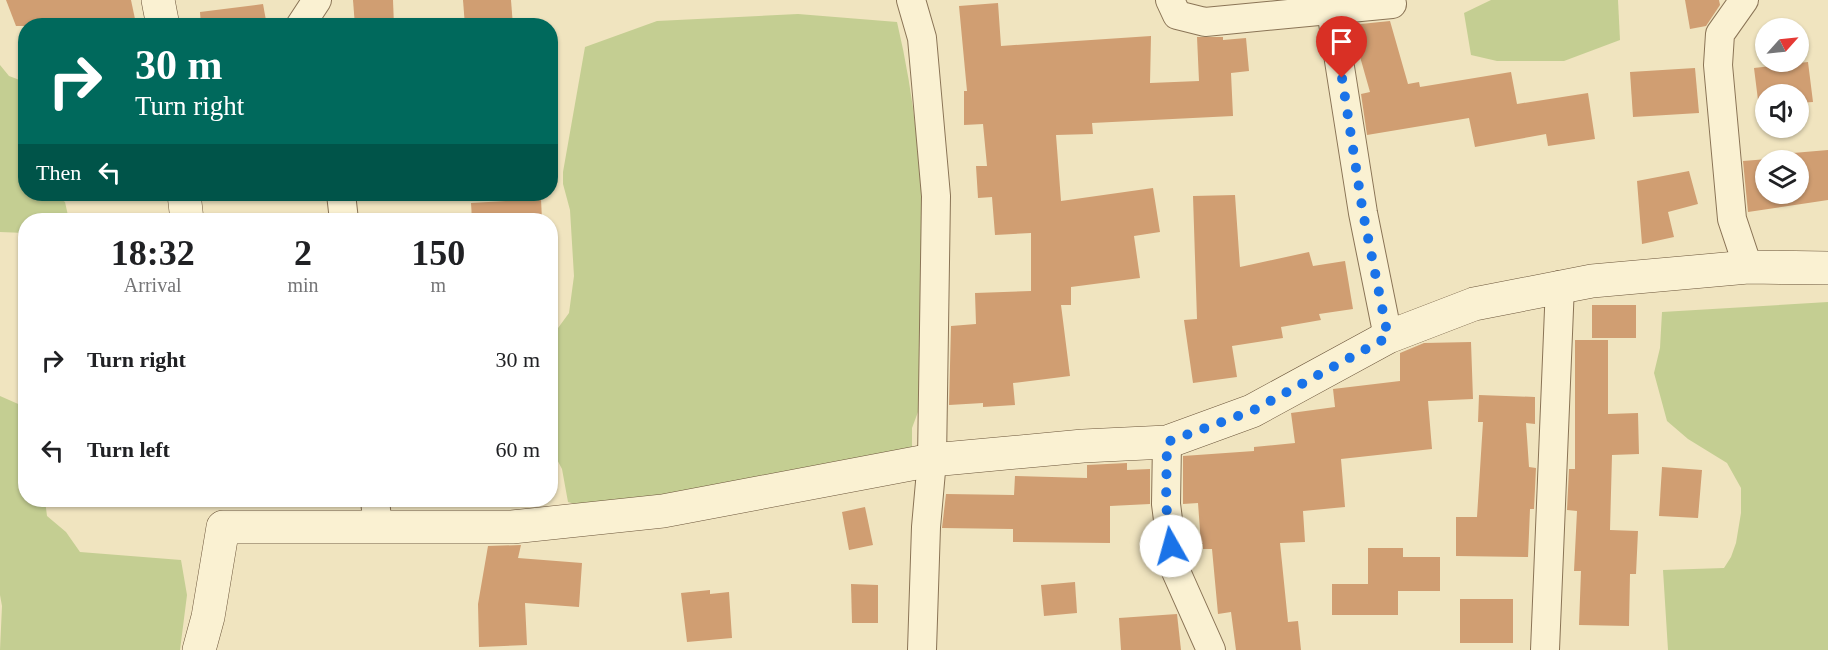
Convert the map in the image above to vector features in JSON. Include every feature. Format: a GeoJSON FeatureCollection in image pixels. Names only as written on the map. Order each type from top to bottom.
{"type":"FeatureCollection","features":[{"type":"Feature","properties":{"kind":"main road"},"geometry":{"type":"LineString","coordinates":[[158,0],[161,18]]}},
{"type":"Feature","properties":{"kind":"main road"},"geometry":{"type":"LineString","coordinates":[[199,650],[208,617],[220,513],[377,514],[512,527],[663,511],[932,460],[1083,446],[1167,442],[1252,411],[1388,337],[1474,304],[1560,285],[1748,267],[1828,267]]}},
{"type":"Feature","properties":{"kind":"street"},"geometry":{"type":"LineString","coordinates":[[306,18],[319,0]]}},
{"type":"Feature","properties":{"kind":"street"},"geometry":{"type":"LineString","coordinates":[[319,0],[321,18]]}},
{"type":"Feature","properties":{"kind":"street"},"geometry":{"type":"LineString","coordinates":[[911,0],[922,38],[936,196],[932,460],[926,527],[922,650]]}},
{"type":"Feature","properties":{"kind":"street"},"geometry":{"type":"LineString","coordinates":[[1170,0],[1177,15],[1204,22],[1392,4]]}},
{"type":"Feature","properties":{"kind":"street"},"geometry":{"type":"LineString","coordinates":[[1744,0],[1720,34],[1718,65],[1732,219],[1748,267]]}},
{"type":"Feature","properties":{"kind":"street"},"geometry":{"type":"LineString","coordinates":[[1331,10],[1363,213],[1388,337]]}},
{"type":"Feature","properties":{"kind":"street"},"geometry":{"type":"LineString","coordinates":[[1545,650],[1560,285]]}},
{"type":"Feature","properties":{"kind":"street"},"geometry":{"type":"LineString","coordinates":[[1167,442],[1166,504],[1174,567],[1211,650]]}},
{"type":"Feature","properties":{"kind":"green space"},"geometry":{"type":"Polygon","coordinates":[[[1491,0],[1618,0],[1620,40],[1564,61],[1497,61],[1471,55],[1464,13],[1491,0]]]}},
{"type":"Feature","properties":{"kind":"green space"},"geometry":{"type":"Polygon","coordinates":[[[798,14],[897,22],[913,109],[920,168],[923,228],[922,335],[918,412],[912,428],[912,456],[591,509],[568,502],[562,469],[558,461],[558,328],[569,313],[574,276],[570,210],[563,184],[563,172],[585,47],[657,21],[798,14]]]}},
{"type":"Feature","properties":{"kind":"green space"},"geometry":{"type":"Polygon","coordinates":[[[0,65],[9,76],[18,79],[18,201],[64,201],[67,213],[18,213],[18,233],[0,232],[0,65]]]}},
{"type":"Feature","properties":{"kind":"green space"},"geometry":{"type":"Polygon","coordinates":[[[1828,302],[1828,650],[1668,650],[1663,570],[1724,568],[1736,543],[1741,513],[1741,488],[1727,463],[1688,439],[1667,421],[1654,373],[1660,348],[1662,312],[1828,302]]]}},
{"type":"Feature","properties":{"kind":"green space"},"geometry":{"type":"Polygon","coordinates":[[[0,396],[18,404],[18,507],[46,507],[47,516],[66,532],[80,552],[181,560],[187,595],[180,650],[0,650],[2,606],[0,595],[0,396]]]}},
{"type":"Feature","properties":{"kind":"building"},"geometry":{"type":"Polygon","coordinates":[[[6,0],[131,0],[135,18],[18,18],[18,26],[16,26],[6,0]]]}},
{"type":"Feature","properties":{"kind":"building"},"geometry":{"type":"Polygon","coordinates":[[[353,0],[393,0],[394,18],[354,18],[353,0]]]}},
{"type":"Feature","properties":{"kind":"building"},"geometry":{"type":"Polygon","coordinates":[[[463,0],[511,0],[512,18],[464,18],[463,0]]]}},
{"type":"Feature","properties":{"kind":"building"},"geometry":{"type":"Polygon","coordinates":[[[1685,0],[1719,0],[1720,5],[1706,26],[1690,29],[1685,0]]]}},
{"type":"Feature","properties":{"kind":"building"},"geometry":{"type":"Polygon","coordinates":[[[998,3],[1001,46],[1151,36],[1150,83],[1199,81],[1197,37],[1223,37],[1223,40],[1246,38],[1249,71],[1231,73],[1233,116],[1092,123],[1093,134],[1056,135],[1061,201],[1153,188],[1160,232],[1134,236],[1140,278],[1071,287],[1071,305],[1061,305],[1070,376],[1013,383],[1015,405],[983,407],[983,403],[949,405],[951,326],[976,324],[975,293],[1031,291],[1031,233],[995,235],[992,197],[978,198],[976,166],[987,166],[983,124],[964,125],[964,91],[967,91],[959,6],[998,3]]]}},
{"type":"Feature","properties":{"kind":"building"},"geometry":{"type":"Polygon","coordinates":[[[263,4],[266,18],[200,18],[200,12],[263,4]]]}},
{"type":"Feature","properties":{"kind":"building"},"geometry":{"type":"Polygon","coordinates":[[[1390,21],[1408,84],[1419,82],[1420,87],[1511,72],[1517,104],[1588,93],[1595,139],[1548,146],[1546,134],[1475,147],[1469,118],[1367,135],[1361,94],[1370,92],[1351,25],[1390,21]]]}},
{"type":"Feature","properties":{"kind":"building"},"geometry":{"type":"Polygon","coordinates":[[[1695,68],[1699,113],[1633,117],[1630,72],[1695,68]]]}},
{"type":"Feature","properties":{"kind":"building"},"geometry":{"type":"Polygon","coordinates":[[[1754,68],[1755,72],[1809,72],[1809,70],[1813,102],[1809,102],[1809,84],[1756,84],[1754,68]]]}},
{"type":"Feature","properties":{"kind":"building"},"geometry":{"type":"Polygon","coordinates":[[[1828,150],[1828,200],[1809,203],[1809,152],[1828,150]]]}},
{"type":"Feature","properties":{"kind":"building"},"geometry":{"type":"Polygon","coordinates":[[[1755,160],[1755,204],[1801,204],[1748,212],[1743,161],[1755,160]]]}},
{"type":"Feature","properties":{"kind":"building"},"geometry":{"type":"Polygon","coordinates":[[[1689,171],[1698,204],[1668,212],[1674,237],[1642,244],[1637,181],[1689,171]]]}},
{"type":"Feature","properties":{"kind":"building"},"geometry":{"type":"Polygon","coordinates":[[[1235,195],[1240,267],[1309,252],[1313,266],[1345,261],[1353,309],[1319,314],[1321,320],[1281,327],[1283,338],[1232,346],[1237,377],[1193,383],[1184,320],[1197,319],[1193,196],[1235,195]]]}},
{"type":"Feature","properties":{"kind":"building"},"geometry":{"type":"Polygon","coordinates":[[[541,201],[542,213],[472,213],[471,203],[541,201]]]}},
{"type":"Feature","properties":{"kind":"building"},"geometry":{"type":"Polygon","coordinates":[[[1592,305],[1636,305],[1636,338],[1592,338],[1592,305]]]}},
{"type":"Feature","properties":{"kind":"building"},"geometry":{"type":"Polygon","coordinates":[[[1575,340],[1608,340],[1608,414],[1638,413],[1639,454],[1612,455],[1610,530],[1638,531],[1636,574],[1630,574],[1629,626],[1579,625],[1581,571],[1574,571],[1577,511],[1567,510],[1569,469],[1575,469],[1575,340]]]}},
{"type":"Feature","properties":{"kind":"building"},"geometry":{"type":"Polygon","coordinates":[[[1471,342],[1473,399],[1428,401],[1432,449],[1341,459],[1345,507],[1303,511],[1305,542],[1280,543],[1288,622],[1298,621],[1301,650],[1236,650],[1231,612],[1218,614],[1212,549],[1203,549],[1203,544],[1201,544],[1198,503],[1183,504],[1183,456],[1254,451],[1254,447],[1295,443],[1291,413],[1335,407],[1333,389],[1400,381],[1400,353],[1424,343],[1471,342]]]}},
{"type":"Feature","properties":{"kind":"building"},"geometry":{"type":"Polygon","coordinates":[[[1479,395],[1535,397],[1535,424],[1526,423],[1529,467],[1536,468],[1534,509],[1530,509],[1528,557],[1456,556],[1456,517],[1477,517],[1483,422],[1478,422],[1479,395]]]}},
{"type":"Feature","properties":{"kind":"building"},"geometry":{"type":"Polygon","coordinates":[[[1127,463],[1127,470],[1150,469],[1150,504],[1110,506],[1110,543],[1013,542],[1013,529],[942,528],[946,494],[1014,495],[1015,476],[1087,478],[1087,465],[1127,463]]]}},
{"type":"Feature","properties":{"kind":"building"},"geometry":{"type":"Polygon","coordinates":[[[1662,467],[1702,470],[1698,518],[1659,516],[1662,467]]]}},
{"type":"Feature","properties":{"kind":"building"},"geometry":{"type":"Polygon","coordinates":[[[865,507],[873,545],[849,550],[842,512],[865,507]]]}},
{"type":"Feature","properties":{"kind":"building"},"geometry":{"type":"Polygon","coordinates":[[[521,545],[518,558],[582,563],[579,607],[525,603],[527,645],[479,647],[478,604],[488,546],[521,545]]]}},
{"type":"Feature","properties":{"kind":"building"},"geometry":{"type":"Polygon","coordinates":[[[1368,548],[1403,548],[1403,557],[1440,557],[1440,591],[1398,591],[1398,615],[1332,615],[1332,584],[1368,584],[1368,548]]]}},
{"type":"Feature","properties":{"kind":"building"},"geometry":{"type":"Polygon","coordinates":[[[1075,582],[1077,613],[1044,616],[1041,585],[1075,582]]]}},
{"type":"Feature","properties":{"kind":"building"},"geometry":{"type":"Polygon","coordinates":[[[851,584],[878,585],[878,623],[852,623],[851,584]]]}},
{"type":"Feature","properties":{"kind":"building"},"geometry":{"type":"Polygon","coordinates":[[[710,590],[710,594],[729,592],[732,638],[687,642],[681,593],[710,590]]]}},
{"type":"Feature","properties":{"kind":"building"},"geometry":{"type":"Polygon","coordinates":[[[1460,599],[1513,599],[1513,643],[1460,643],[1460,599]]]}},
{"type":"Feature","properties":{"kind":"building"},"geometry":{"type":"Polygon","coordinates":[[[1177,614],[1181,650],[1121,650],[1119,618],[1177,614]]]}},
{"type":"Feature","properties":{"kind":"route"},"geometry":{"type":"LineString","coordinates":[[1171,546],[1166,504],[1167,442],[1252,411],[1388,337],[1363,213],[1342,78]]}}]}
